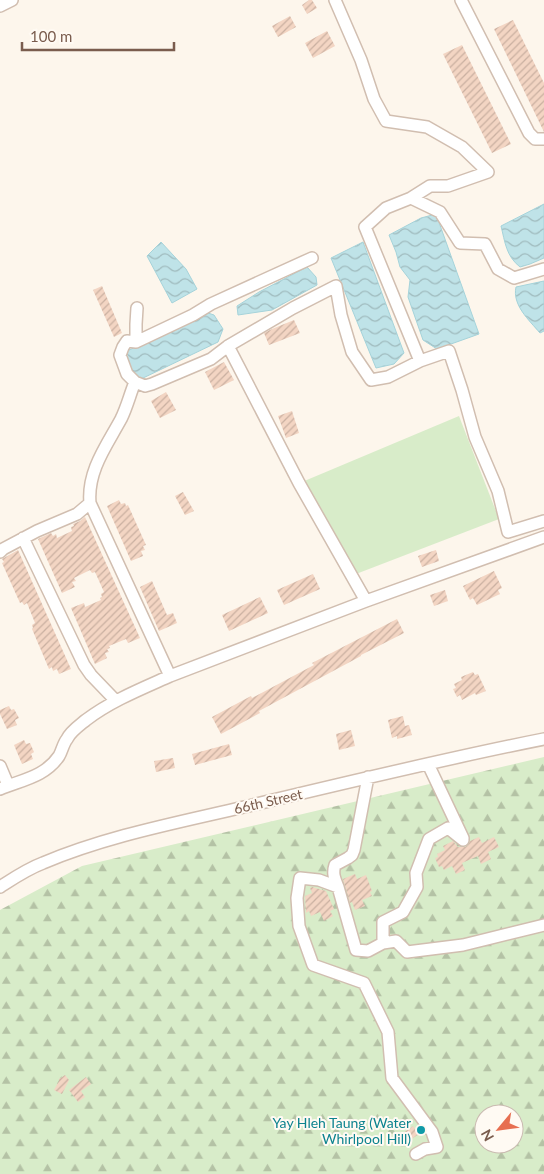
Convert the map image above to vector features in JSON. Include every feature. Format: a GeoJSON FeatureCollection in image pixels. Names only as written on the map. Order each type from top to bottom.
{"type":"FeatureCollection","features":[{"type":"Feature","properties":{"kind":"street"},"geometry":{"type":"LineString","coordinates":[[0,6],[12,0]]}},
{"type":"Feature","properties":{"kind":"street"},"geometry":{"type":"LineString","coordinates":[[336,0],[361,60],[374,98],[386,120],[427,127],[462,147],[488,172],[448,186],[430,186],[411,198],[386,208],[365,227],[420,362]]}},
{"type":"Feature","properties":{"kind":"street"},"geometry":{"type":"LineString","coordinates":[[461,0],[529,133],[535,139],[544,139]]}},
{"type":"Feature","properties":{"kind":"street"},"geometry":{"type":"LineString","coordinates":[[411,198],[440,212],[460,243],[485,244],[498,269],[514,278],[544,269]]}},
{"type":"Feature","properties":{"kind":"street"},"geometry":{"type":"LineString","coordinates":[[312,258],[211,304],[193,315],[136,342],[127,341],[122,347],[120,355],[127,374],[135,382],[145,386],[152,384],[210,359],[228,346],[293,308],[336,286],[341,315],[352,352],[371,380],[388,377],[449,351],[475,437],[498,491],[508,532],[544,521]]}},
{"type":"Feature","properties":{"kind":"street"},"geometry":{"type":"LineString","coordinates":[[136,342],[137,308]]}},
{"type":"Feature","properties":{"kind":"street"},"geometry":{"type":"LineString","coordinates":[[228,346],[299,483],[366,601]]}},
{"type":"Feature","properties":{"kind":"street"},"geometry":{"type":"LineString","coordinates":[[135,382],[122,417],[99,456],[89,497],[90,503],[170,676]]}},
{"type":"Feature","properties":{"kind":"street"},"geometry":{"type":"LineString","coordinates":[[0,552],[37,531],[77,514],[90,503]]}},
{"type":"Feature","properties":{"kind":"street"},"geometry":{"type":"LineString","coordinates":[[0,766],[4,787],[30,779],[59,757],[67,738],[85,721],[116,701],[170,676],[366,601],[544,536]]}},
{"type":"Feature","properties":{"kind":"street"},"geometry":{"type":"LineString","coordinates":[[23,538],[84,666],[116,701]]}},
{"type":"Feature","properties":{"kind":"street","name":"66th Street"},"geometry":{"type":"LineString","coordinates":[[0,888],[18,875],[42,863],[108,840],[491,749],[544,739]]}},
{"type":"Feature","properties":{"kind":"street"},"geometry":{"type":"LineString","coordinates":[[383,943],[383,922],[403,912],[417,887],[416,873],[429,839],[448,828],[463,840],[428,764]]}},
{"type":"Feature","properties":{"kind":"street"},"geometry":{"type":"LineString","coordinates":[[368,778],[354,850],[352,855],[335,865],[333,872],[356,950],[368,950],[383,943],[396,942],[407,952],[463,945],[544,925]]}},
{"type":"Feature","properties":{"kind":"street"},"geometry":{"type":"LineString","coordinates":[[338,887],[318,880],[300,878],[297,898],[299,926],[313,964],[364,983],[388,1032],[392,1078],[432,1132],[437,1146],[416,1154]]}},
{"type":"Feature","properties":{"kind":"green space"},"geometry":{"type":"Polygon","coordinates":[[[459,416],[499,519],[356,574],[302,482],[459,416]]]}},
{"type":"Feature","properties":{"kind":"green space"},"geometry":{"type":"Polygon","coordinates":[[[544,757],[544,1174],[0,1174],[0,910],[82,866],[544,757]]]}},
{"type":"Feature","properties":{"kind":"water"},"geometry":{"type":"Polygon","coordinates":[[[544,204],[544,258],[520,267],[509,253],[501,226],[544,204]]]}},
{"type":"Feature","properties":{"kind":"water"},"geometry":{"type":"Polygon","coordinates":[[[436,214],[479,334],[437,349],[423,340],[408,297],[410,280],[400,267],[389,235],[421,218],[436,214]]]}},
{"type":"Feature","properties":{"kind":"water"},"geometry":{"type":"Polygon","coordinates":[[[161,242],[186,269],[197,289],[172,303],[147,256],[161,242]]]}},
{"type":"Feature","properties":{"kind":"water"},"geometry":{"type":"Polygon","coordinates":[[[363,242],[404,353],[394,364],[376,368],[331,258],[363,242]]]}},
{"type":"Feature","properties":{"kind":"water"},"geometry":{"type":"Polygon","coordinates":[[[307,267],[316,277],[317,285],[272,310],[238,315],[237,306],[259,292],[307,267]]]}},
{"type":"Feature","properties":{"kind":"water"},"geometry":{"type":"Polygon","coordinates":[[[544,281],[544,331],[540,333],[522,312],[515,294],[516,287],[544,281]]]}},
{"type":"Feature","properties":{"kind":"water"},"geometry":{"type":"Polygon","coordinates":[[[208,313],[214,315],[223,329],[218,342],[141,379],[127,364],[127,351],[208,313]]]}},
{"type":"Feature","properties":{"kind":"building"},"geometry":{"type":"Polygon","coordinates":[[[312,0],[317,8],[307,14],[302,5],[312,0]]]}},
{"type":"Feature","properties":{"kind":"building"},"geometry":{"type":"Polygon","coordinates":[[[290,16],[296,27],[278,37],[272,26],[290,16]]]}},
{"type":"Feature","properties":{"kind":"building"},"geometry":{"type":"Polygon","coordinates":[[[513,20],[544,83],[544,132],[494,29],[513,20]]]}},
{"type":"Feature","properties":{"kind":"building"},"geometry":{"type":"Polygon","coordinates":[[[327,31],[335,46],[313,58],[305,43],[327,31]]]}},
{"type":"Feature","properties":{"kind":"building"},"geometry":{"type":"Polygon","coordinates":[[[462,45],[511,144],[492,153],[443,54],[462,45]]]}},
{"type":"Feature","properties":{"kind":"building"},"geometry":{"type":"Polygon","coordinates":[[[102,286],[122,333],[114,337],[93,290],[102,286]]]}},
{"type":"Feature","properties":{"kind":"building"},"geometry":{"type":"Polygon","coordinates":[[[294,320],[300,333],[269,345],[264,333],[294,320]]]}},
{"type":"Feature","properties":{"kind":"building"},"geometry":{"type":"Polygon","coordinates":[[[224,362],[234,380],[214,390],[205,372],[224,362]]]}},
{"type":"Feature","properties":{"kind":"building"},"geometry":{"type":"Polygon","coordinates":[[[166,392],[176,410],[160,418],[151,401],[166,392]]]}},
{"type":"Feature","properties":{"kind":"building"},"geometry":{"type":"Polygon","coordinates":[[[292,411],[299,433],[286,438],[278,416],[292,411]]]}},
{"type":"Feature","properties":{"kind":"building"},"geometry":{"type":"Polygon","coordinates":[[[183,492],[194,511],[185,515],[175,496],[183,492]]]}},
{"type":"Feature","properties":{"kind":"building"},"geometry":{"type":"Polygon","coordinates":[[[119,500],[121,504],[125,503],[126,506],[128,505],[146,545],[143,546],[145,550],[141,551],[143,556],[131,561],[107,506],[119,500]]]}},
{"type":"Feature","properties":{"kind":"building"},"geometry":{"type":"Polygon","coordinates":[[[85,517],[140,638],[128,643],[126,639],[109,646],[110,648],[107,649],[109,652],[105,653],[107,658],[95,664],[71,608],[84,603],[85,607],[101,600],[101,594],[104,592],[95,572],[92,573],[90,570],[74,578],[76,581],[72,582],[75,587],[62,593],[38,539],[51,533],[53,536],[56,534],[57,538],[72,531],[71,527],[74,526],[73,524],[85,517]]]}},
{"type":"Feature","properties":{"kind":"building"},"geometry":{"type":"Polygon","coordinates":[[[18,550],[71,669],[59,674],[57,669],[53,671],[52,667],[49,669],[32,629],[32,625],[35,623],[27,603],[24,605],[22,602],[20,603],[2,563],[4,562],[2,559],[18,550]]]}},
{"type":"Feature","properties":{"kind":"building"},"geometry":{"type":"Polygon","coordinates":[[[436,550],[439,561],[422,567],[418,556],[436,550]]]}},
{"type":"Feature","properties":{"kind":"building"},"geometry":{"type":"Polygon","coordinates":[[[494,571],[502,588],[498,590],[500,594],[477,605],[473,598],[470,600],[463,586],[494,571]]]}},
{"type":"Feature","properties":{"kind":"building"},"geometry":{"type":"Polygon","coordinates":[[[313,574],[320,589],[284,605],[277,590],[313,574]]]}},
{"type":"Feature","properties":{"kind":"building"},"geometry":{"type":"Polygon","coordinates":[[[152,581],[167,615],[173,613],[177,623],[159,631],[140,587],[152,581]]]}},
{"type":"Feature","properties":{"kind":"building"},"geometry":{"type":"Polygon","coordinates":[[[445,590],[448,601],[434,606],[430,595],[445,590]]]}},
{"type":"Feature","properties":{"kind":"building"},"geometry":{"type":"Polygon","coordinates":[[[260,597],[268,613],[229,631],[222,615],[260,597]]]}},
{"type":"Feature","properties":{"kind":"building"},"geometry":{"type":"Polygon","coordinates":[[[397,619],[404,633],[259,711],[260,713],[221,734],[212,717],[251,696],[252,698],[314,665],[312,663],[397,619]]]}},
{"type":"Feature","properties":{"kind":"building"},"geometry":{"type":"Polygon","coordinates":[[[473,672],[475,675],[478,674],[486,691],[476,695],[475,693],[462,700],[460,695],[457,697],[453,689],[456,688],[454,684],[462,680],[461,677],[473,672]]]}},
{"type":"Feature","properties":{"kind":"building"},"geometry":{"type":"Polygon","coordinates":[[[9,706],[11,710],[14,709],[19,718],[15,720],[17,725],[7,729],[0,710],[9,706]]]}},
{"type":"Feature","properties":{"kind":"building"},"geometry":{"type":"Polygon","coordinates":[[[403,716],[405,726],[409,725],[412,735],[397,739],[397,736],[392,738],[388,720],[403,716]]]}},
{"type":"Feature","properties":{"kind":"building"},"geometry":{"type":"Polygon","coordinates":[[[351,730],[355,746],[339,750],[336,734],[351,730]]]}},
{"type":"Feature","properties":{"kind":"building"},"geometry":{"type":"Polygon","coordinates":[[[24,740],[26,744],[30,743],[34,752],[31,754],[33,759],[22,764],[14,745],[24,740]]]}},
{"type":"Feature","properties":{"kind":"building"},"geometry":{"type":"Polygon","coordinates":[[[229,744],[232,755],[195,765],[192,754],[229,744]]]}},
{"type":"Feature","properties":{"kind":"building"},"geometry":{"type":"Polygon","coordinates":[[[173,758],[175,768],[156,772],[154,761],[173,758]]]}},
{"type":"Feature","properties":{"kind":"building"},"geometry":{"type":"Polygon","coordinates":[[[479,837],[482,843],[494,837],[499,847],[488,852],[491,859],[481,864],[478,856],[462,863],[465,870],[456,874],[452,866],[444,870],[442,866],[439,867],[435,858],[438,857],[437,854],[445,850],[443,846],[453,841],[458,847],[465,847],[470,841],[479,837]]]}},
{"type":"Feature","properties":{"kind":"building"},"geometry":{"type":"Polygon","coordinates":[[[355,874],[357,879],[366,875],[372,896],[362,900],[365,906],[355,910],[352,902],[350,903],[343,879],[355,874]]]}},
{"type":"Feature","properties":{"kind":"building"},"geometry":{"type":"Polygon","coordinates":[[[310,888],[326,891],[334,909],[330,911],[333,916],[324,921],[320,912],[311,916],[309,911],[306,913],[305,896],[312,893],[310,888]]]}},
{"type":"Feature","properties":{"kind":"building"},"geometry":{"type":"Polygon","coordinates":[[[65,1075],[69,1080],[62,1094],[54,1090],[59,1079],[65,1075]]]}},
{"type":"Feature","properties":{"kind":"building"},"geometry":{"type":"Polygon","coordinates":[[[86,1077],[91,1084],[81,1091],[85,1097],[78,1102],[69,1090],[86,1077]]]}},
{"type":"Feature","properties":{"kind":"building"},"geometry":{"type":"Polygon","coordinates":[[[413,1126],[419,1134],[407,1142],[402,1134],[413,1126]]]}},
{"type":"Feature","properties":{"kind":"place","name":"Yay Hleh Taung (Water Whirlpool Hill)"},"geometry":{"type":"Point","coordinates":[421,1130]}}]}
